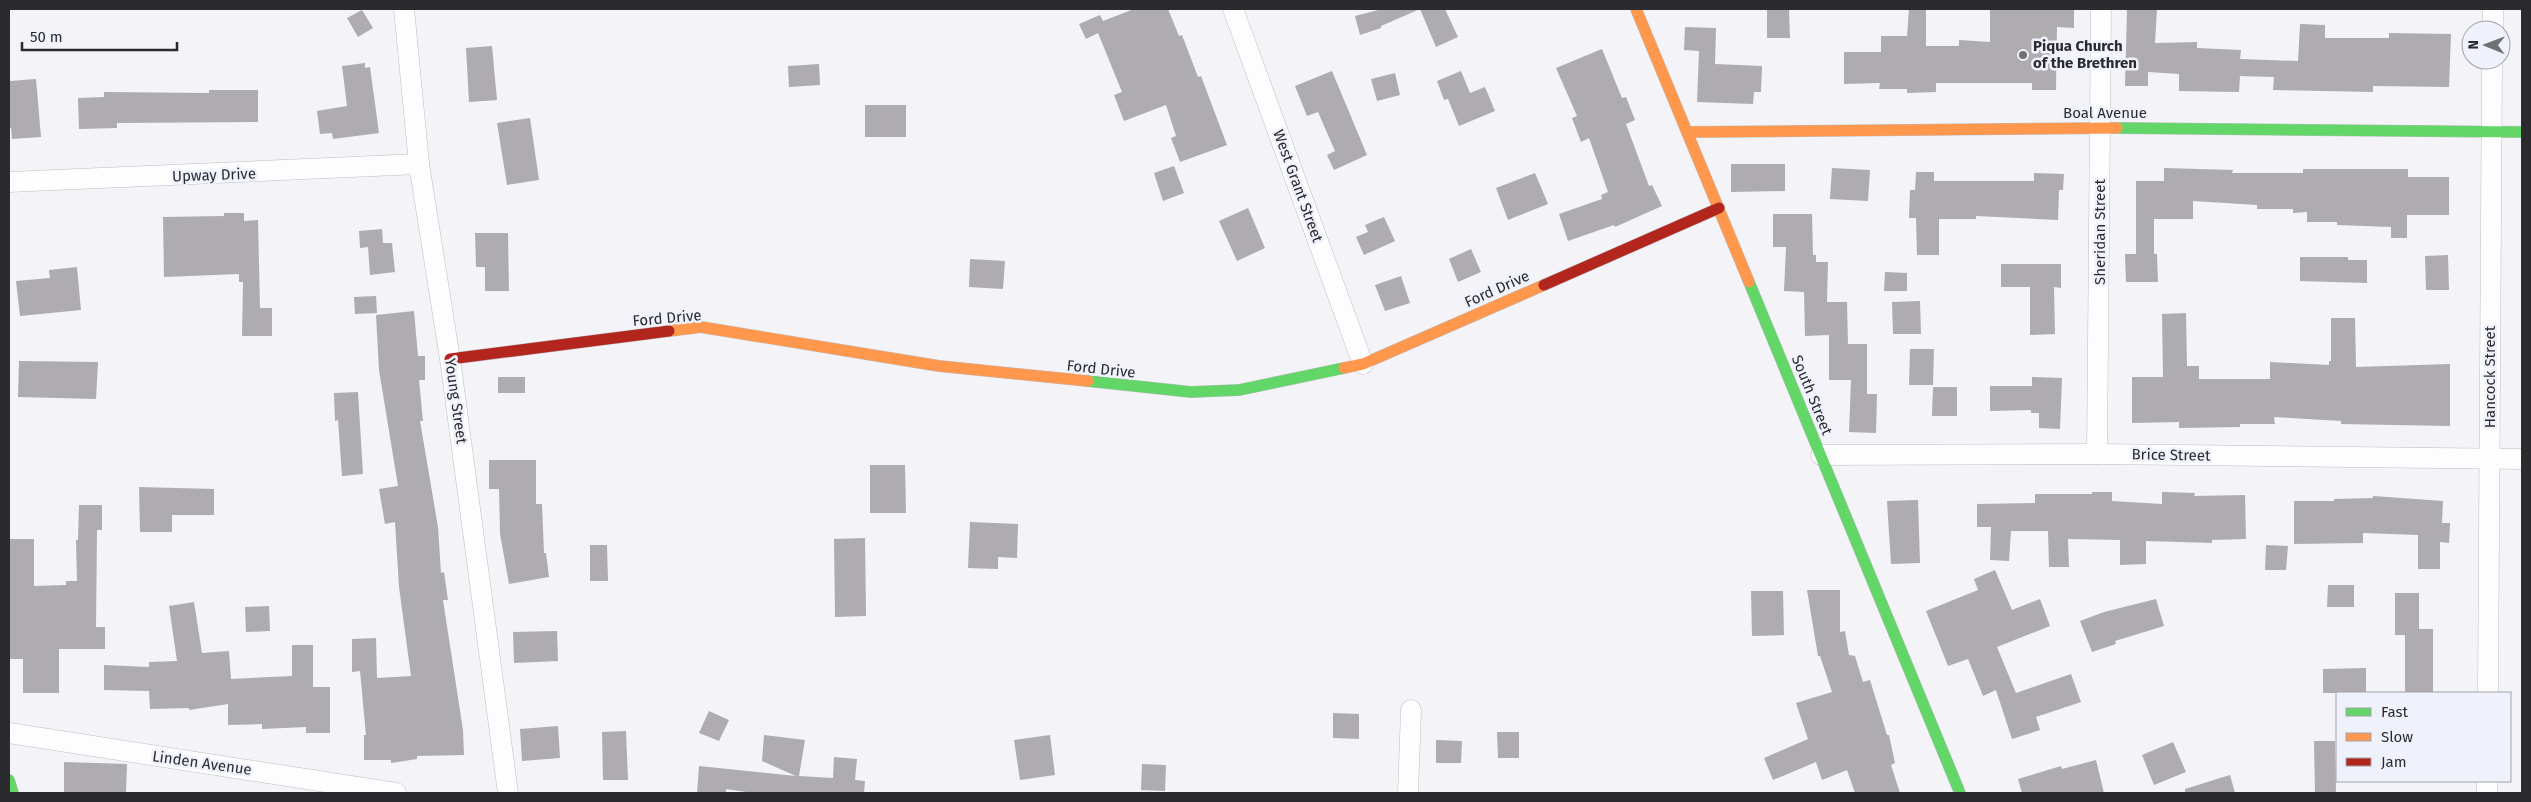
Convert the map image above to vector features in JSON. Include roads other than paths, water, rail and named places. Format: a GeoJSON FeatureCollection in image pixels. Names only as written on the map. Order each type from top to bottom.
{"type":"FeatureCollection","features":[{"type":"Feature","properties":{"kind":"street","name":"Young Street"},"geometry":{"type":"LineString","coordinates":[[404,9],[419,164],[450,359],[508,793]]}},
{"type":"Feature","properties":{"kind":"street","name":"West Grant Street"},"geometry":{"type":"LineString","coordinates":[[1233,9],[1363,364]]}},
{"type":"Feature","properties":{"kind":"street","name":"South Street"},"geometry":{"type":"LineString","coordinates":[[1636,9],[1960,793]]}},
{"type":"Feature","properties":{"kind":"street","name":"Sheridan Street"},"geometry":{"type":"LineString","coordinates":[[2097,454],[2101,9]]}},
{"type":"Feature","properties":{"kind":"street","name":"Hancock Street"},"geometry":{"type":"LineString","coordinates":[[2488,692],[2492,70]]}},
{"type":"Feature","properties":{"kind":"street","name":"Boal Avenue"},"geometry":{"type":"LineString","coordinates":[[1687,132],[2100,128],[2522,132]]}},
{"type":"Feature","properties":{"kind":"street","name":"Upway Drive"},"geometry":{"type":"LineString","coordinates":[[9,182],[419,164]]}},
{"type":"Feature","properties":{"kind":"street","name":"Ford Drive"},"geometry":{"type":"LineString","coordinates":[[450,359],[701,327],[939,366],[1191,392],[1238,390],[1363,364],[1719,208]]}},
{"type":"Feature","properties":{"kind":"street","name":"Brice Street"},"geometry":{"type":"LineString","coordinates":[[1821,455],[2097,454],[2522,459]]}},
{"type":"Feature","properties":{"kind":"street"},"geometry":{"type":"LineString","coordinates":[[1408,793],[1411,710]]}},
{"type":"Feature","properties":{"kind":"street","name":"Linden Avenue"},"geometry":{"type":"LineString","coordinates":[[9,733],[396,793]]}},
{"type":"Feature","properties":{"kind":"street"},"geometry":{"type":"LineString","coordinates":[[9,780],[13,793]]}},
{"type":"Feature","properties":{"kind":"place","name":"Piqua Church of the Brethren"},"geometry":{"type":"Point","coordinates":[2023,55]}}]}
